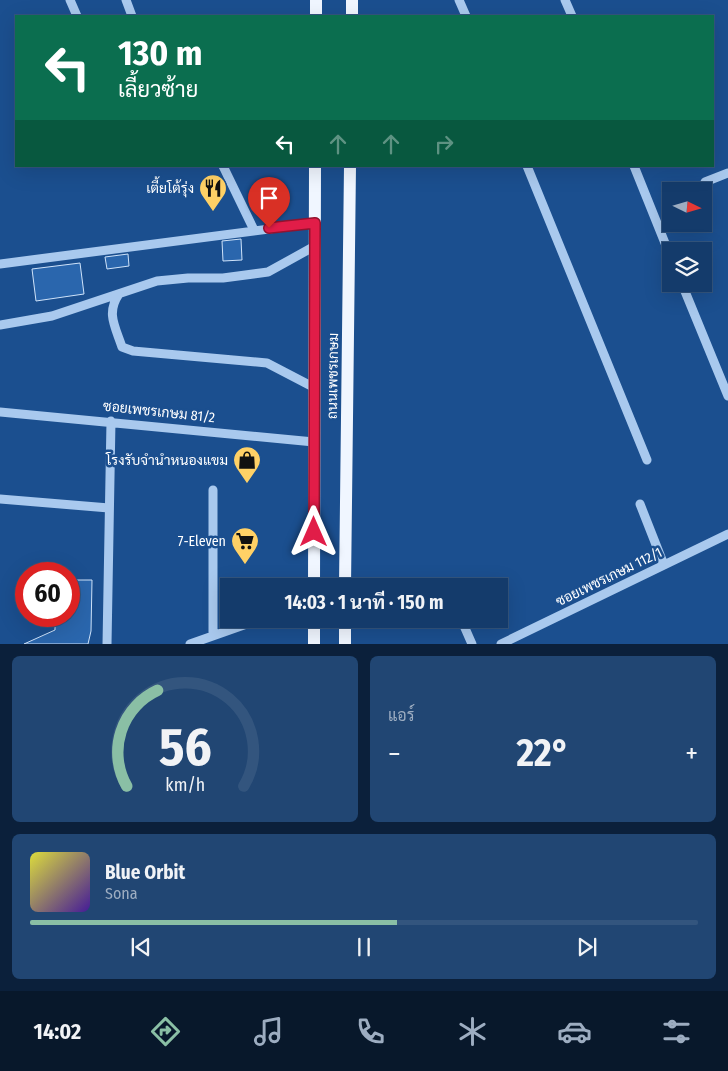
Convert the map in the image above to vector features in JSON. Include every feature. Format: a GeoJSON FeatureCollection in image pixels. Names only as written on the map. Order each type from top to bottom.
{"type":"FeatureCollection","features":[{"type":"Feature","properties":{"kind":"main road"},"geometry":{"type":"LineString","coordinates":[[316,0],[316,15]]}},
{"type":"Feature","properties":{"kind":"main road"},"geometry":{"type":"LineString","coordinates":[[352,0],[352,15]]}},
{"type":"Feature","properties":{"kind":"main road","name":"ถนนเพชรเกษม"},"geometry":{"type":"LineString","coordinates":[[314,578],[316,167]]}},
{"type":"Feature","properties":{"kind":"main road","name":"ถนนเพชรเกษม"},"geometry":{"type":"LineString","coordinates":[[345,578],[350,167]]}},
{"type":"Feature","properties":{"kind":"main road"},"geometry":{"type":"LineString","coordinates":[[314,628],[314,644]]}},
{"type":"Feature","properties":{"kind":"main road"},"geometry":{"type":"LineString","coordinates":[[345,628],[345,644]]}},
{"type":"Feature","properties":{"kind":"street"},"geometry":{"type":"LineString","coordinates":[[70,0],[77,15]]}},
{"type":"Feature","properties":{"kind":"street"},"geometry":{"type":"LineString","coordinates":[[126,0],[132,15]]}},
{"type":"Feature","properties":{"kind":"street"},"geometry":{"type":"LineString","coordinates":[[460,0],[466,15]]}},
{"type":"Feature","properties":{"kind":"street"},"geometry":{"type":"LineString","coordinates":[[565,0],[572,15]]}},
{"type":"Feature","properties":{"kind":"street"},"geometry":{"type":"LineString","coordinates":[[223,167],[254,230]]}},
{"type":"Feature","properties":{"kind":"street"},"geometry":{"type":"LineString","coordinates":[[527,167],[646,460]]}},
{"type":"Feature","properties":{"kind":"street"},"geometry":{"type":"LineString","coordinates":[[634,167],[665,242]]}},
{"type":"Feature","properties":{"kind":"street"},"geometry":{"type":"LineString","coordinates":[[705,182],[728,173]]}},
{"type":"Feature","properties":{"kind":"street"},"geometry":{"type":"LineString","coordinates":[[0,264],[315,223]]}},
{"type":"Feature","properties":{"kind":"street"},"geometry":{"type":"LineString","coordinates":[[0,325],[52,316],[157,281],[188,278],[223,278],[268,272],[315,246]]}},
{"type":"Feature","properties":{"kind":"street"},"geometry":{"type":"LineString","coordinates":[[685,292],[728,396]]}},
{"type":"Feature","properties":{"kind":"street"},"geometry":{"type":"LineString","coordinates":[[120,294],[113,302],[111,312],[122,347],[133,351],[267,363],[314,388]]}},
{"type":"Feature","properties":{"kind":"street","name":"ซอยเพชรเกษม 81/2"},"geometry":{"type":"LineString","coordinates":[[0,412],[111,421],[314,442]]}},
{"type":"Feature","properties":{"kind":"street"},"geometry":{"type":"LineString","coordinates":[[107,644],[111,421]]}},
{"type":"Feature","properties":{"kind":"street"},"geometry":{"type":"LineString","coordinates":[[213,490],[213,635]]}},
{"type":"Feature","properties":{"kind":"street"},"geometry":{"type":"LineString","coordinates":[[0,499],[109,508]]}},
{"type":"Feature","properties":{"kind":"street"},"geometry":{"type":"LineString","coordinates":[[640,504],[664,565]]}},
{"type":"Feature","properties":{"kind":"street","name":"ซอยเพชรเกษม 112/1"},"geometry":{"type":"LineString","coordinates":[[501,644],[516,640],[728,534]]}},
{"type":"Feature","properties":{"kind":"street"},"geometry":{"type":"LineString","coordinates":[[190,644],[234,628]]}},
{"type":"Feature","properties":{"kind":"street"},"geometry":{"type":"LineString","coordinates":[[465,628],[472,644]]}},
{"type":"Feature","properties":{"kind":"building"},"geometry":{"type":"Polygon","coordinates":[[[241,239],[242,260],[223,261],[222,241],[241,239]]]}},
{"type":"Feature","properties":{"kind":"building"},"geometry":{"type":"Polygon","coordinates":[[[128,254],[129,266],[107,269],[105,257],[128,254]]]}},
{"type":"Feature","properties":{"kind":"building"},"geometry":{"type":"Polygon","coordinates":[[[80,263],[84,294],[36,301],[32,269],[80,263]]]}},
{"type":"Feature","properties":{"kind":"building"},"geometry":{"type":"Polygon","coordinates":[[[80,580],[92,580],[91,631],[88,644],[24,644],[55,630],[55,627],[80,627],[80,580]]]}},
{"type":"Feature","properties":{"kind":"place","name":"เตี้ยโต้รุ่ง"},"geometry":{"type":"Point","coordinates":[213,212]}},
{"type":"Feature","properties":{"kind":"place","name":"โรงรับจำนำหนองแขม"},"geometry":{"type":"Point","coordinates":[247,484]}},
{"type":"Feature","properties":{"kind":"place","name":"7-Eleven"},"geometry":{"type":"Point","coordinates":[245,565]}},
{"type":"Feature","properties":{"kind":"route"},"geometry":{"type":"LineString","coordinates":[[269,228],[315,223],[314,532]]}}]}
